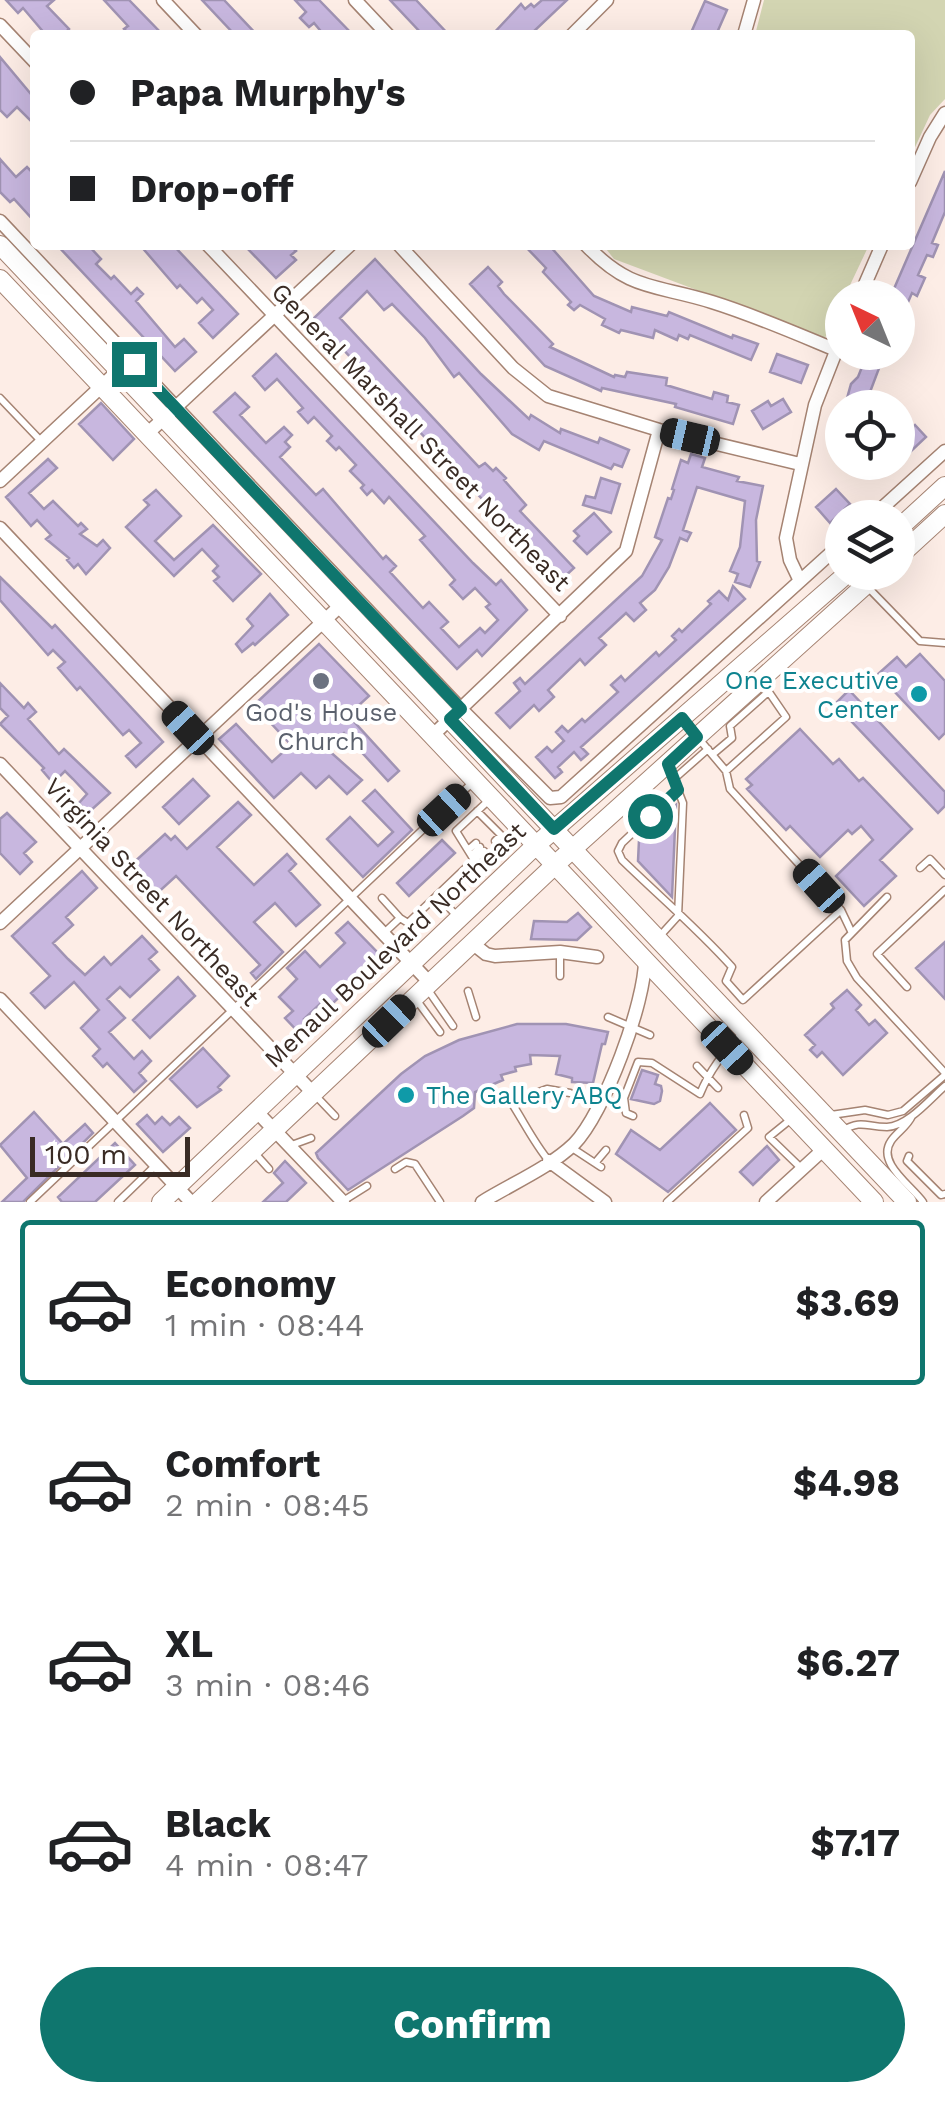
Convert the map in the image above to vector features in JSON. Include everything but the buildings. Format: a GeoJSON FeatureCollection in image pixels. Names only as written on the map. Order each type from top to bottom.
{"type":"FeatureCollection","features":[{"type":"Feature","properties":{"kind":"main road"},"geometry":{"type":"LineString","coordinates":[[0,245],[119,370],[171,413],[340,606],[456,714],[554,829],[905,1202]]}},
{"type":"Feature","properties":{"kind":"main road"},"geometry":{"type":"LineString","coordinates":[[0,279],[147,434],[167,463],[432,736],[474,782],[484,805],[556,864],[874,1202]]}},
{"type":"Feature","properties":{"kind":"main road"},"geometry":{"type":"LineString","coordinates":[[915,513],[945,486]]}},
{"type":"Feature","properties":{"kind":"main road"},"geometry":{"type":"LineString","coordinates":[[915,541],[945,514]]}},
{"type":"Feature","properties":{"kind":"main road","name":"Menaul Boulevard Northeast"},"geometry":{"type":"LineString","coordinates":[[162,1202],[534,846],[682,718],[840,590]]}},
{"type":"Feature","properties":{"kind":"main road","name":"Menaul Boulevard Northeast"},"geometry":{"type":"LineString","coordinates":[[194,1202],[556,864],[706,747],[845,590]]}},
{"type":"Feature","properties":{"kind":"main road"},"geometry":{"type":"LineString","coordinates":[[769,1092],[790,1099],[819,1128],[840,1131]]}},
{"type":"Feature","properties":{"kind":"main road"},"geometry":{"type":"LineString","coordinates":[[824,1149],[836,1147],[847,1152],[888,1194],[905,1202]]}},
{"type":"Feature","properties":{"kind":"street"},"geometry":{"type":"LineString","coordinates":[[163,0],[191,30]]}},
{"type":"Feature","properties":{"kind":"street"},"geometry":{"type":"LineString","coordinates":[[355,0],[383,30]]}},
{"type":"Feature","properties":{"kind":"street"},"geometry":{"type":"LineString","coordinates":[[577,30],[607,0]]}},
{"type":"Feature","properties":{"kind":"street"},"geometry":{"type":"LineString","coordinates":[[745,30],[754,0]]}},
{"type":"Feature","properties":{"kind":"street"},"geometry":{"type":"LineString","coordinates":[[0,25],[30,57]]}},
{"type":"Feature","properties":{"kind":"street"},"geometry":{"type":"LineString","coordinates":[[915,171],[945,112]]}},
{"type":"Feature","properties":{"kind":"street"},"geometry":{"type":"LineString","coordinates":[[0,221],[171,413],[456,714],[544,795],[560,796],[825,559]]}},
{"type":"Feature","properties":{"kind":"street","name":"General Marshall Street Northeast"},"geometry":{"type":"LineString","coordinates":[[213,250],[560,616]]}},
{"type":"Feature","properties":{"kind":"street"},"geometry":{"type":"LineString","coordinates":[[147,434],[345,250]]}},
{"type":"Feature","properties":{"kind":"street"},"geometry":{"type":"LineString","coordinates":[[403,250],[530,384],[567,404],[800,464]]}},
{"type":"Feature","properties":{"kind":"street"},"geometry":{"type":"LineString","coordinates":[[591,250],[609,270],[632,282],[711,302],[825,346]]}},
{"type":"Feature","properties":{"kind":"street"},"geometry":{"type":"LineString","coordinates":[[867,280],[880,250]]}},
{"type":"Feature","properties":{"kind":"street"},"geometry":{"type":"LineString","coordinates":[[0,481],[42,442],[60,433],[119,370]]}},
{"type":"Feature","properties":{"kind":"street"},"geometry":{"type":"LineString","coordinates":[[800,582],[786,538],[800,464],[828,370]]}},
{"type":"Feature","properties":{"kind":"street"},"geometry":{"type":"LineString","coordinates":[[432,736],[626,550],[659,430]]}},
{"type":"Feature","properties":{"kind":"street"},"geometry":{"type":"LineString","coordinates":[[891,500],[945,451]]}},
{"type":"Feature","properties":{"kind":"street"},"geometry":{"type":"LineString","coordinates":[[0,528],[412,965],[423,989]]}},
{"type":"Feature","properties":{"kind":"street"},"geometry":{"type":"LineString","coordinates":[[0,923],[340,606]]}},
{"type":"Feature","properties":{"kind":"street","name":"Virginia Street Northeast"},"geometry":{"type":"LineString","coordinates":[[0,764],[313,1093]]}},
{"type":"Feature","properties":{"kind":"street"},"geometry":{"type":"LineString","coordinates":[[472,943],[494,956],[560,952],[597,957]]}},
{"type":"Feature","properties":{"kind":"street"},"geometry":{"type":"LineString","coordinates":[[482,1202],[571,1147],[592,1123],[630,1027],[646,976],[646,958]]}},
{"type":"Feature","properties":{"kind":"street"},"geometry":{"type":"LineString","coordinates":[[639,999],[672,987]]}},
{"type":"Feature","properties":{"kind":"street"},"geometry":{"type":"LineString","coordinates":[[0,999],[194,1202]]}},
{"type":"Feature","properties":{"kind":"street"},"geometry":{"type":"LineString","coordinates":[[256,1111],[342,1202]]}},
{"type":"Feature","properties":{"kind":"street"},"geometry":{"type":"LineString","coordinates":[[773,1200],[824,1149]]}},
{"type":"Feature","properties":{"kind":"street"},"geometry":{"type":"LineString","coordinates":[[550,1161],[604,1202]]}},
{"type":"Feature","properties":{"kind":"lane"},"geometry":{"type":"LineString","coordinates":[[0,398],[42,442]]}},
{"type":"Feature","properties":{"kind":"lane"},"geometry":{"type":"LineString","coordinates":[[869,590],[920,642],[945,643]]}},
{"type":"Feature","properties":{"kind":"lane"},"geometry":{"type":"LineString","coordinates":[[726,771],[786,717],[764,686]]}},
{"type":"Feature","properties":{"kind":"lane"},"geometry":{"type":"LineString","coordinates":[[682,718],[726,771],[730,789],[841,910],[851,932]]}},
{"type":"Feature","properties":{"kind":"lane"},"geometry":{"type":"LineString","coordinates":[[657,938],[678,916],[683,810],[671,771]]}},
{"type":"Feature","properties":{"kind":"lane"},"geometry":{"type":"LineString","coordinates":[[30,1202],[474,782]]}},
{"type":"Feature","properties":{"kind":"lane"},"geometry":{"type":"LineString","coordinates":[[678,790],[618,851],[622,860],[678,916],[699,931],[732,968],[726,982],[744,1000],[841,910]]}},
{"type":"Feature","properties":{"kind":"lane"},"geometry":{"type":"LineString","coordinates":[[471,855],[456,831],[484,805],[493,834]]}},
{"type":"Feature","properties":{"kind":"lane"},"geometry":{"type":"LineString","coordinates":[[382,898],[408,922],[480,847]]}},
{"type":"Feature","properties":{"kind":"lane"},"geometry":{"type":"LineString","coordinates":[[920,868],[930,859],[945,876]]}},
{"type":"Feature","properties":{"kind":"lane"},"geometry":{"type":"LineString","coordinates":[[907,986],[877,954],[945,890]]}},
{"type":"Feature","properties":{"kind":"lane"},"geometry":{"type":"LineString","coordinates":[[437,895],[460,918]]}},
{"type":"Feature","properties":{"kind":"lane"},"geometry":{"type":"LineString","coordinates":[[826,1116],[865,1110],[888,1115],[903,1111],[945,1074],[857,978],[844,950],[851,932],[888,897]]}},
{"type":"Feature","properties":{"kind":"lane"},"geometry":{"type":"LineString","coordinates":[[383,934],[400,918]]}},
{"type":"Feature","properties":{"kind":"lane"},"geometry":{"type":"LineString","coordinates":[[560,952],[560,976]]}},
{"type":"Feature","properties":{"kind":"lane"},"geometry":{"type":"LineString","coordinates":[[423,989],[453,1026]]}},
{"type":"Feature","properties":{"kind":"lane"},"geometry":{"type":"LineString","coordinates":[[423,989],[440,1032]]}},
{"type":"Feature","properties":{"kind":"lane"},"geometry":{"type":"LineString","coordinates":[[468,990],[476,1017]]}},
{"type":"Feature","properties":{"kind":"lane"},"geometry":{"type":"LineString","coordinates":[[721,1006],[736,992]]}},
{"type":"Feature","properties":{"kind":"lane"},"geometry":{"type":"LineString","coordinates":[[608,1017],[650,1036]]}},
{"type":"Feature","properties":{"kind":"lane"},"geometry":{"type":"LineString","coordinates":[[633,1116],[623,1104],[634,1066],[644,1060],[700,1094],[727,1048],[745,1031]]}},
{"type":"Feature","properties":{"kind":"lane"},"geometry":{"type":"LineString","coordinates":[[697,1066],[718,1088]]}},
{"type":"Feature","properties":{"kind":"lane"},"geometry":{"type":"LineString","coordinates":[[923,1202],[891,1166],[888,1146],[912,1116],[945,1086]]}},
{"type":"Feature","properties":{"kind":"lane"},"geometry":{"type":"LineString","coordinates":[[550,1161],[510,1102],[546,1089],[570,1093]]}},
{"type":"Feature","properties":{"kind":"lane"},"geometry":{"type":"LineString","coordinates":[[313,1093],[335,1116]]}},
{"type":"Feature","properties":{"kind":"lane"},"geometry":{"type":"LineString","coordinates":[[666,1202],[748,1128],[744,1115]]}},
{"type":"Feature","properties":{"kind":"lane"},"geometry":{"type":"LineString","coordinates":[[840,1131],[857,1122],[890,1128],[912,1116]]}},
{"type":"Feature","properties":{"kind":"lane"},"geometry":{"type":"LineString","coordinates":[[794,1117],[768,1137],[802,1169]]}},
{"type":"Feature","properties":{"kind":"lane"},"geometry":{"type":"LineString","coordinates":[[289,1146],[312,1138]]}},
{"type":"Feature","properties":{"kind":"lane"},"geometry":{"type":"LineString","coordinates":[[571,1147],[598,1165],[606,1150]]}},
{"type":"Feature","properties":{"kind":"lane"},"geometry":{"type":"LineString","coordinates":[[252,1151],[269,1169]]}},
{"type":"Feature","properties":{"kind":"lane"},"geometry":{"type":"LineString","coordinates":[[909,1156],[907,1162],[941,1195],[945,1194]]}},
{"type":"Feature","properties":{"kind":"lane"},"geometry":{"type":"LineString","coordinates":[[396,1169],[406,1162],[415,1164],[440,1202]]}},
{"type":"Feature","properties":{"kind":"lane"},"geometry":{"type":"LineString","coordinates":[[118,1202],[156,1165]]}},
{"type":"Feature","properties":{"kind":"lane"},"geometry":{"type":"LineString","coordinates":[[342,1202],[367,1186]]}},
{"type":"Feature","properties":{"kind":"green space"},"geometry":{"type":"Polygon","coordinates":[[[764,0],[945,0],[945,99],[930,115],[915,147],[915,30],[756,30],[764,0]]]}},
{"type":"Feature","properties":{"kind":"green space"},"geometry":{"type":"Polygon","coordinates":[[[607,250],[867,250],[852,280],[825,280],[825,338],[614,259],[607,250]]]}},
{"type":"Feature","properties":{"kind":"place","name":"God's House Church"},"geometry":{"type":"Point","coordinates":[321,681]}},
{"type":"Feature","properties":{"kind":"place","name":"One Executive Center"},"geometry":{"type":"Point","coordinates":[919,694]}},
{"type":"Feature","properties":{"kind":"place","name":"The Gallery ABQ"},"geometry":{"type":"Point","coordinates":[406,1095]}},
{"type":"Feature","properties":{"kind":"route"},"geometry":{"type":"LineString","coordinates":[[134,364],[461,709],[450,719],[554,829],[682,718],[697,737],[668,764],[678,790],[650,816]]}}]}
